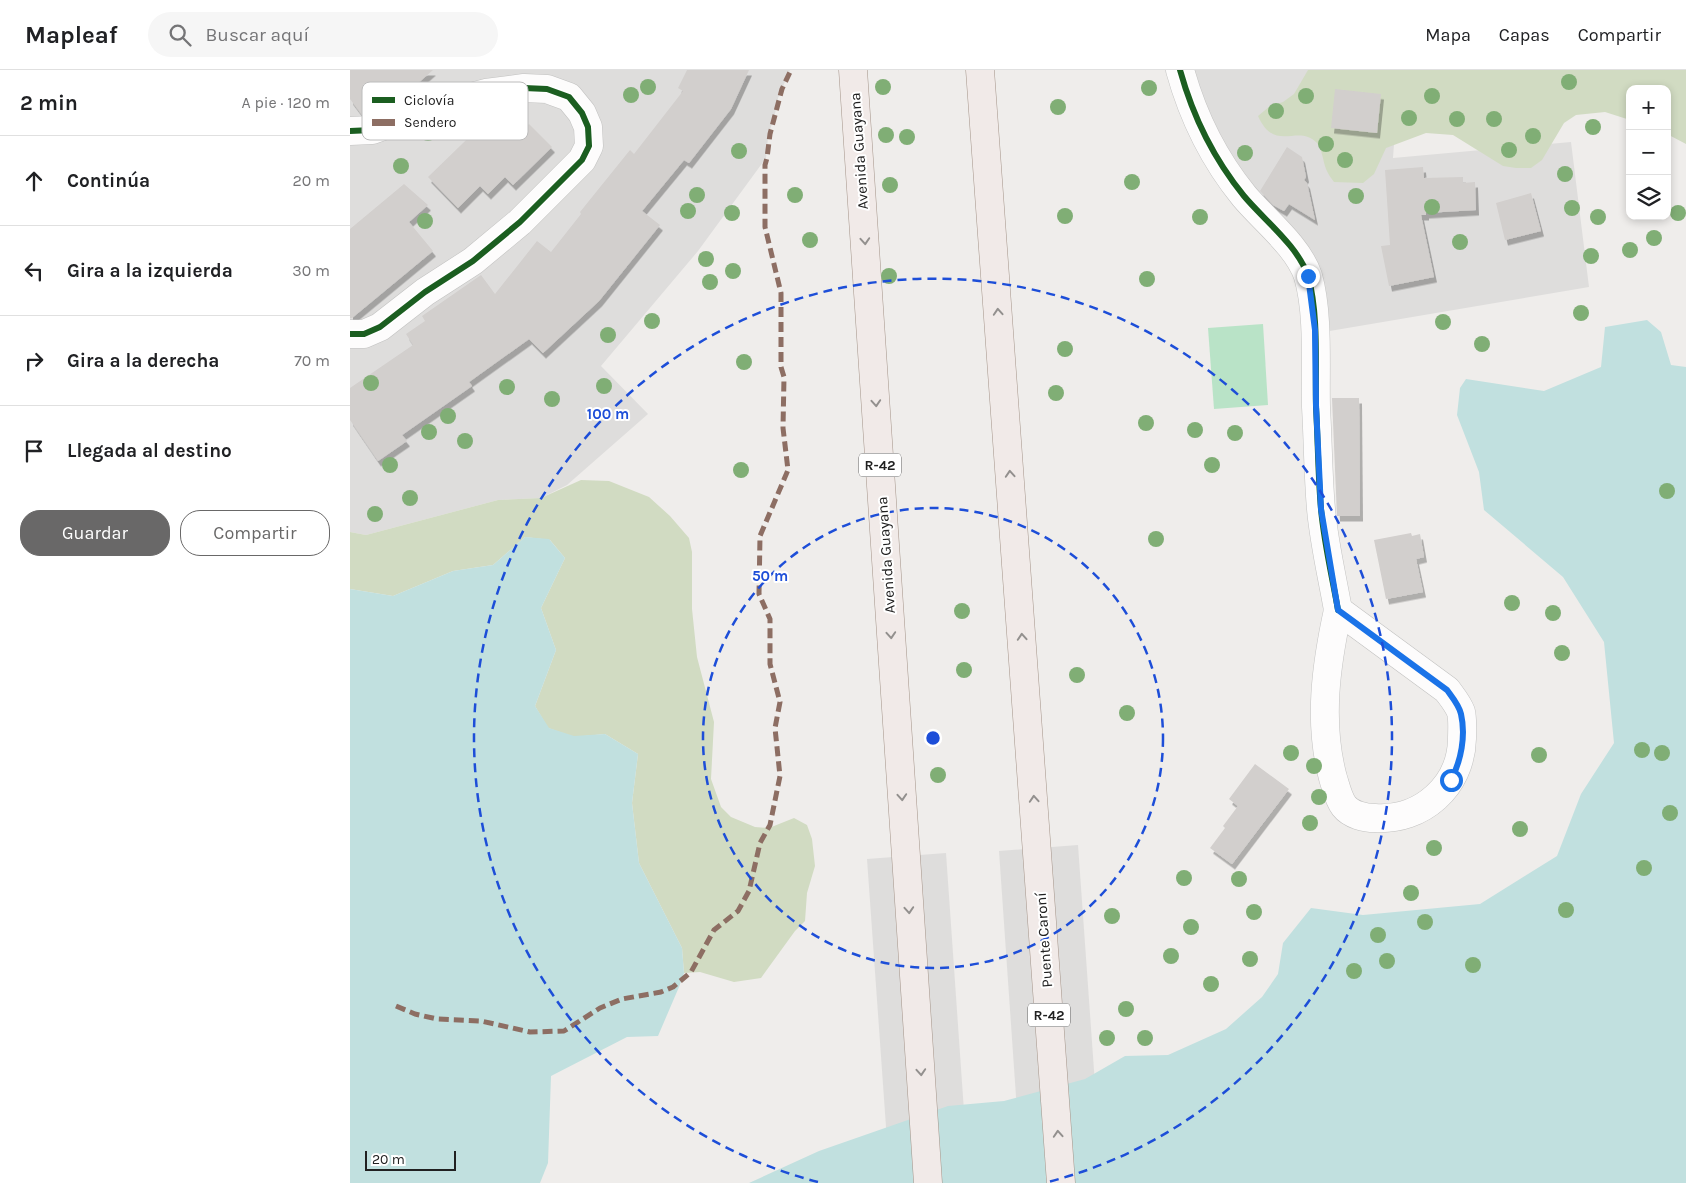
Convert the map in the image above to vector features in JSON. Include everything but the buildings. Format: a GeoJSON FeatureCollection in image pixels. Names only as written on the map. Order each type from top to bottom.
{"type":"FeatureCollection","features":[{"type":"Feature","properties":{"kind":"main road","name":"Avenida Guayana"},"geometry":{"type":"LineString","coordinates":[[853,70],[928,1183]]}},
{"type":"Feature","properties":{"kind":"main road","name":"Puente Caroní"},"geometry":{"type":"LineString","coordinates":[[980,70],[1061,1183]]}},
{"type":"Feature","properties":{"kind":"street"},"geometry":{"type":"LineString","coordinates":[[1180,70],[1192,110],[1226,174],[1293,249],[1308,276],[1315,330],[1316,405],[1321,509],[1338,610],[1328,656],[1325,689],[1325,722],[1331,768],[1337,792],[1344,806],[1352,813],[1368,818],[1383,819],[1405,815],[1425,806],[1440,794],[1451,780],[1458,766],[1462,748],[1461,714],[1457,703],[1447,690],[1338,610]]}},
{"type":"Feature","properties":{"kind":"street"},"geometry":{"type":"LineString","coordinates":[[350,334],[364,334],[380,327],[424,292],[473,261],[520,222],[582,160],[589,146],[588,127],[582,113],[569,97],[547,89],[528,88]]}},
{"type":"Feature","properties":{"kind":"shaded area"},"geometry":{"type":"Polygon","coordinates":[[[350,70],[790,70],[778,98],[768,137],[766,158],[698,251],[601,366],[648,414],[567,485],[541,498],[498,500],[366,535],[350,532],[350,70]]]}},
{"type":"Feature","properties":{"kind":"shaded area"},"geometry":{"type":"Polygon","coordinates":[[[1174,70],[1360,70],[1399,74],[1393,158],[1571,142],[1589,287],[1312,334],[1308,298],[1174,70]]]}},
{"type":"Feature","properties":{"kind":"shaded area"},"geometry":{"type":"Polygon","coordinates":[[[1078,845],[1102,1183],[1022,1183],[999,851],[1078,845]]]}},
{"type":"Feature","properties":{"kind":"shaded area"},"geometry":{"type":"Polygon","coordinates":[[[946,853],[969,1183],[890,1183],[867,859],[946,853]]]}},
{"type":"Feature","properties":{"kind":"green space"},"geometry":{"type":"Polygon","coordinates":[[[1308,70],[1686,70],[1686,144],[1671,136],[1671,85],[1626,85],[1626,119],[1605,112],[1576,115],[1564,123],[1542,160],[1531,168],[1503,166],[1453,135],[1426,133],[1386,148],[1374,174],[1363,183],[1334,182],[1327,171],[1317,143],[1310,138],[1302,136],[1279,136],[1272,133],[1265,127],[1258,116],[1270,106],[1283,102],[1294,94],[1308,70]]]}},
{"type":"Feature","properties":{"kind":"green space"},"geometry":{"type":"Polygon","coordinates":[[[1263,324],[1268,405],[1214,409],[1208,328],[1263,324]]]}},
{"type":"Feature","properties":{"kind":"green space"},"geometry":{"type":"Polygon","coordinates":[[[581,480],[609,481],[649,497],[670,516],[689,538],[692,552],[692,609],[697,657],[714,722],[711,779],[721,807],[731,817],[755,827],[769,828],[794,818],[807,825],[812,839],[815,866],[807,893],[805,921],[795,931],[761,978],[734,982],[700,972],[684,973],[682,948],[639,863],[632,803],[638,754],[605,734],[574,737],[548,728],[535,706],[556,650],[541,608],[565,558],[550,540],[525,537],[493,565],[453,571],[393,596],[350,589],[350,532],[366,535],[498,500],[541,498],[581,480]]]}},
{"type":"Feature","properties":{"kind":"water"},"geometry":{"type":"Polygon","coordinates":[[[1647,320],[1661,332],[1671,365],[1686,367],[1686,1183],[749,1183],[819,1151],[948,1106],[1004,1101],[1085,1079],[1125,1056],[1168,1055],[1226,1029],[1262,997],[1278,974],[1283,943],[1311,908],[1363,915],[1480,904],[1557,856],[1581,794],[1614,743],[1604,642],[1563,577],[1484,510],[1479,472],[1457,415],[1460,388],[1466,379],[1544,391],[1601,367],[1605,327],[1647,320]]]}},
{"type":"Feature","properties":{"kind":"water"},"geometry":{"type":"Polygon","coordinates":[[[525,537],[549,539],[565,558],[541,608],[556,650],[535,706],[549,728],[574,736],[605,734],[638,754],[632,803],[639,863],[682,948],[684,973],[658,1036],[627,1037],[551,1076],[548,1163],[540,1183],[350,1183],[350,589],[393,596],[453,571],[493,565],[525,537]]]}},
{"type":"Feature","properties":{"kind":"marked path"},"geometry":{"type":"LineString","coordinates":[[396,1006],[415,1014],[437,1019],[481,1021],[530,1032],[564,1031],[600,1008],[622,999],[661,992],[673,987],[691,972],[714,930],[738,911],[749,891],[760,843],[770,825],[780,776],[775,728],[780,702],[770,664],[770,619],[759,594],[760,536],[788,470],[783,428],[784,377],[781,367],[781,293],[765,227],[765,165],[770,134],[782,89],[791,70]]}},
{"type":"Feature","properties":{"kind":"cycle path"},"geometry":{"type":"LineString","coordinates":[[1180,70],[1198,121],[1223,167],[1244,196],[1297,254],[1308,276],[1314,307],[1316,341],[1316,407],[1321,509],[1338,610]]}},
{"type":"Feature","properties":{"kind":"cycle path"},"geometry":{"type":"LineString","coordinates":[[350,334],[364,334],[380,327],[425,292],[473,261],[520,222],[582,160],[589,146],[588,127],[582,113],[569,97],[547,89],[528,88]]}},
{"type":"Feature","properties":{"kind":"cycle path"},"geometry":{"type":"LineString","coordinates":[[350,131],[362,130]]}},
{"type":"Feature","properties":{"kind":"route"},"geometry":{"type":"LineString","coordinates":[[1308,276],[1315,330],[1316,405],[1321,509],[1338,610],[1447,690],[1457,703],[1461,714],[1462,748],[1458,766],[1451,780]]}}]}
